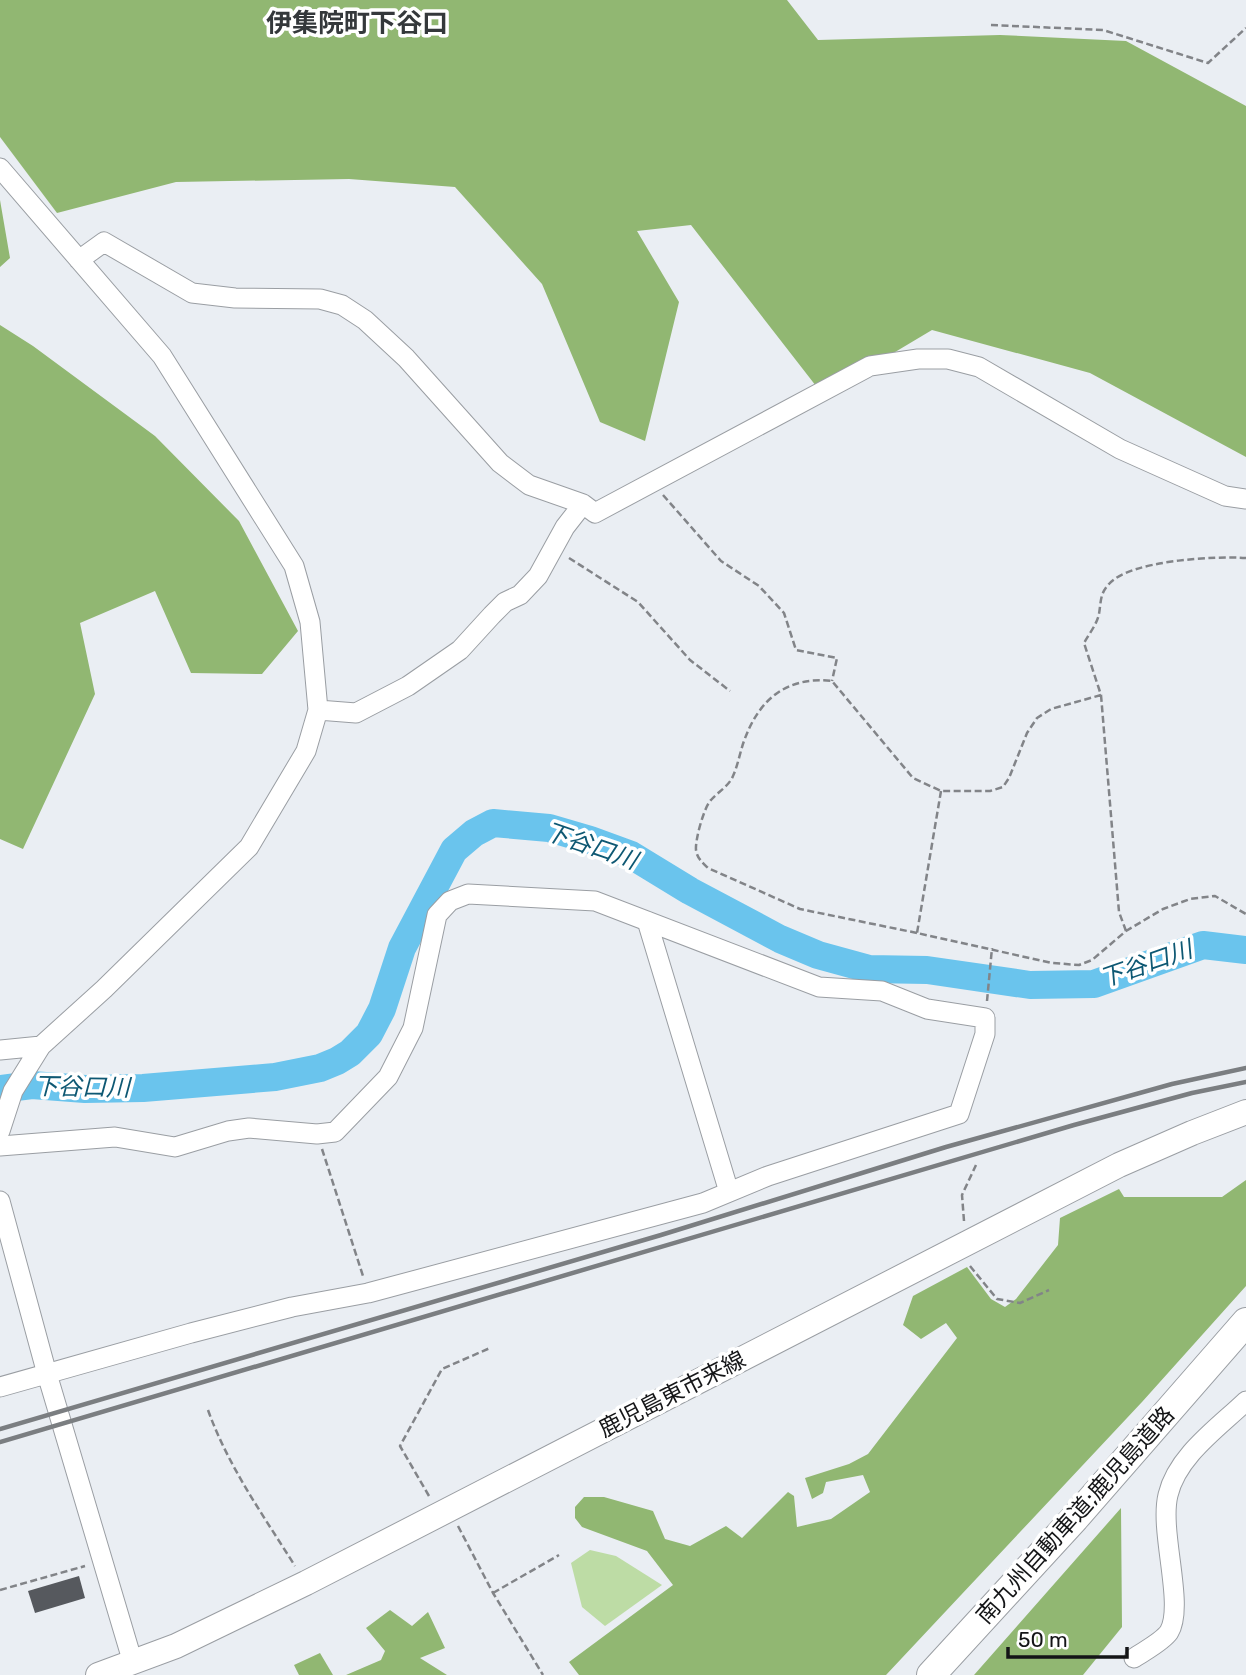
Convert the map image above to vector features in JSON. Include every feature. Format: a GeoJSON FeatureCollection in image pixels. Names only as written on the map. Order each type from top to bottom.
{"type":"FeatureCollection","features":[{"type":"Feature","properties":{"kind":"highway","name":"南九州自動車道;鹿児島道路"},"geometry":{"type":"LineString","coordinates":[[931,1675],[1075,1518],[1240,1329]]}},
{"type":"Feature","properties":{"kind":"highway"},"geometry":{"type":"LineString","coordinates":[[915,1675],[975,1611],[1075,1518]]}},
{"type":"Feature","properties":{"kind":"highway"},"geometry":{"type":"LineString","coordinates":[[948,1675],[1075,1518]]}},
{"type":"Feature","properties":{"kind":"main road","name":"鹿児島東市来線"},"geometry":{"type":"LineString","coordinates":[[98,1675],[176,1646],[306,1583],[1119,1165],[1246,1112]]}},
{"type":"Feature","properties":{"kind":"street"},"geometry":{"type":"LineString","coordinates":[[0,168],[162,356],[293,566],[310,622],[318,710],[306,751],[249,847],[104,989],[41,1046],[13,1091],[0,1131]]}},
{"type":"Feature","properties":{"kind":"street"},"geometry":{"type":"LineString","coordinates":[[79,260],[104,242],[192,293],[235,298],[320,299],[342,305],[365,320],[407,358],[500,463],[529,485],[583,505],[595,513],[870,366],[918,359],[948,359],[979,367],[1120,449],[1225,496],[1246,499]]}},
{"type":"Feature","properties":{"kind":"street"},"geometry":{"type":"LineString","coordinates":[[318,710],[356,713],[408,686],[460,650],[505,602],[520,595],[538,576],[565,527],[583,505]]}},
{"type":"Feature","properties":{"kind":"street"},"geometry":{"type":"LineString","coordinates":[[0,1146],[116,1138],[175,1147],[228,1131],[249,1128],[317,1134],[335,1132],[388,1077],[413,1028],[437,915],[450,901],[468,894],[595,901],[819,987],[882,991],[927,1009],[985,1018],[985,1034],[959,1114],[768,1176],[703,1203],[368,1293],[279,1310],[0,1387]]}},
{"type":"Feature","properties":{"kind":"street"},"geometry":{"type":"LineString","coordinates":[[647,921],[729,1192]]}},
{"type":"Feature","properties":{"kind":"street"},"geometry":{"type":"LineString","coordinates":[[0,1050],[41,1046]]}},
{"type":"Feature","properties":{"kind":"street"},"geometry":{"type":"LineString","coordinates":[[0,1201],[47,1374],[133,1663]]}},
{"type":"Feature","properties":{"kind":"street"},"geometry":{"type":"LineString","coordinates":[[1134,1658],[1168,1634],[1175,1614],[1165,1516],[1168,1493],[1191,1454],[1246,1401]]}},
{"type":"Feature","properties":{"kind":"path"},"geometry":{"type":"LineString","coordinates":[[991,25],[1103,30],[1208,63],[1246,27]]}},
{"type":"Feature","properties":{"kind":"path"},"geometry":{"type":"LineString","coordinates":[[653,483],[721,561],[759,586],[784,613],[796,650],[837,658],[832,681]]}},
{"type":"Feature","properties":{"kind":"path"},"geometry":{"type":"LineString","coordinates":[[555,548],[638,602],[690,660],[730,691]]}},
{"type":"Feature","properties":{"kind":"path"},"geometry":{"type":"LineString","coordinates":[[1126,931],[1119,912],[1101,695],[1084,643],[1099,616],[1100,598],[1108,585],[1119,575],[1137,568],[1219,556],[1246,558]]}},
{"type":"Feature","properties":{"kind":"path"},"geometry":{"type":"LineString","coordinates":[[1101,695],[1051,709],[1037,718],[1027,733],[1003,787],[990,791],[941,791],[913,778],[832,681],[799,681],[782,688],[764,705],[750,724],[732,779],[708,802],[695,849],[699,860],[708,867],[800,909],[1052,963],[1079,965],[1092,960],[1126,931],[1163,909],[1190,899],[1216,896],[1246,914]]}},
{"type":"Feature","properties":{"kind":"path"},"geometry":{"type":"LineString","coordinates":[[917,933],[941,791]]}},
{"type":"Feature","properties":{"kind":"path"},"geometry":{"type":"LineString","coordinates":[[985,1018],[992,948]]}},
{"type":"Feature","properties":{"kind":"path"},"geometry":{"type":"LineString","coordinates":[[317,1134],[368,1293]]}},
{"type":"Feature","properties":{"kind":"path"},"geometry":{"type":"LineString","coordinates":[[976,1165],[962,1195],[964,1258],[998,1299],[1020,1303],[1049,1290]]}},
{"type":"Feature","properties":{"kind":"path"},"geometry":{"type":"LineString","coordinates":[[490,1348],[442,1369],[400,1446],[445,1511],[543,1675]]}},
{"type":"Feature","properties":{"kind":"path"},"geometry":{"type":"LineString","coordinates":[[208,1410],[218,1440],[306,1583]]}},
{"type":"Feature","properties":{"kind":"path"},"geometry":{"type":"LineString","coordinates":[[493,1593],[559,1555]]}},
{"type":"Feature","properties":{"kind":"path"},"geometry":{"type":"LineString","coordinates":[[0,1590],[102,1561]]}},
{"type":"Feature","properties":{"kind":"green space"},"geometry":{"type":"Polygon","coordinates":[[[0,0],[787,0],[818,40],[1000,35],[1126,41],[1246,106],[1246,457],[1090,373],[932,330],[823,395],[691,225],[637,231],[679,302],[645,441],[600,422],[542,284],[455,187],[349,179],[176,182],[57,213],[0,137],[0,0]]]}},
{"type":"Feature","properties":{"kind":"green space"},"geometry":{"type":"Polygon","coordinates":[[[0,200],[10,258],[0,267],[0,200]]]}},
{"type":"Feature","properties":{"kind":"green space"},"geometry":{"type":"Polygon","coordinates":[[[0,325],[33,346],[155,436],[239,521],[298,631],[262,674],[191,673],[155,591],[80,623],[95,694],[23,849],[0,839],[0,325]]]}},
{"type":"Feature","properties":{"kind":"green space"},"geometry":{"type":"Polygon","coordinates":[[[1246,1180],[1246,1286],[1142,1402],[886,1675],[579,1675],[569,1662],[673,1585],[647,1551],[582,1527],[575,1518],[575,1507],[584,1497],[604,1497],[653,1511],[665,1539],[690,1546],[726,1526],[742,1538],[788,1492],[794,1496],[797,1527],[831,1519],[870,1492],[863,1475],[826,1482],[823,1493],[812,1499],[805,1478],[849,1464],[868,1454],[957,1338],[946,1323],[921,1339],[903,1325],[913,1296],[967,1267],[991,1299],[1005,1307],[1016,1299],[1058,1245],[1060,1218],[1119,1189],[1124,1197],[1222,1197],[1246,1180]]]}},
{"type":"Feature","properties":{"kind":"green space"},"geometry":{"type":"Polygon","coordinates":[[[1121,1508],[1122,1627],[1083,1675],[974,1675],[1121,1508]]]}},
{"type":"Feature","properties":{"kind":"green space"},"geometry":{"type":"Polygon","coordinates":[[[590,1550],[616,1556],[662,1585],[605,1626],[582,1607],[571,1563],[590,1550]]]}},
{"type":"Feature","properties":{"kind":"green space"},"geometry":{"type":"Polygon","coordinates":[[[390,1610],[412,1626],[428,1612],[445,1648],[420,1658],[447,1675],[346,1675],[381,1660],[385,1651],[366,1628],[390,1610]]]}},
{"type":"Feature","properties":{"kind":"green space"},"geometry":{"type":"Polygon","coordinates":[[[320,1653],[333,1675],[299,1675],[294,1665],[320,1653]]]}},
{"type":"Feature","properties":{"kind":"building"},"geometry":{"type":"Polygon","coordinates":[[[79,1576],[85,1598],[35,1613],[28,1591],[79,1576]]]}},
{"type":"Feature","properties":{"kind":"waterway","name":"下谷口川"},"geometry":{"type":"LineString","coordinates":[[0,1089],[32,1085],[85,1089],[143,1088],[275,1077],[320,1068],[337,1061],[350,1053],[369,1034],[382,1009],[402,948],[454,850],[474,833],[493,823],[549,828],[631,855],[690,891],[780,939],[818,955],[869,969],[927,970],[1030,985],[1094,984],[1203,945],[1246,950]]}},
{"type":"Feature","properties":{"kind":"railway"},"geometry":{"type":"LineString","coordinates":[[0,1429],[661,1235],[946,1147],[1172,1084],[1246,1068]]}},
{"type":"Feature","properties":{"kind":"railway"},"geometry":{"type":"LineString","coordinates":[[0,1442],[1074,1125],[1192,1093],[1246,1082]]}},
{"type":"Feature","properties":{"kind":"district","name":"伊集院町下谷口"},"geometry":{"type":"Point","coordinates":[357,23]}}]}
